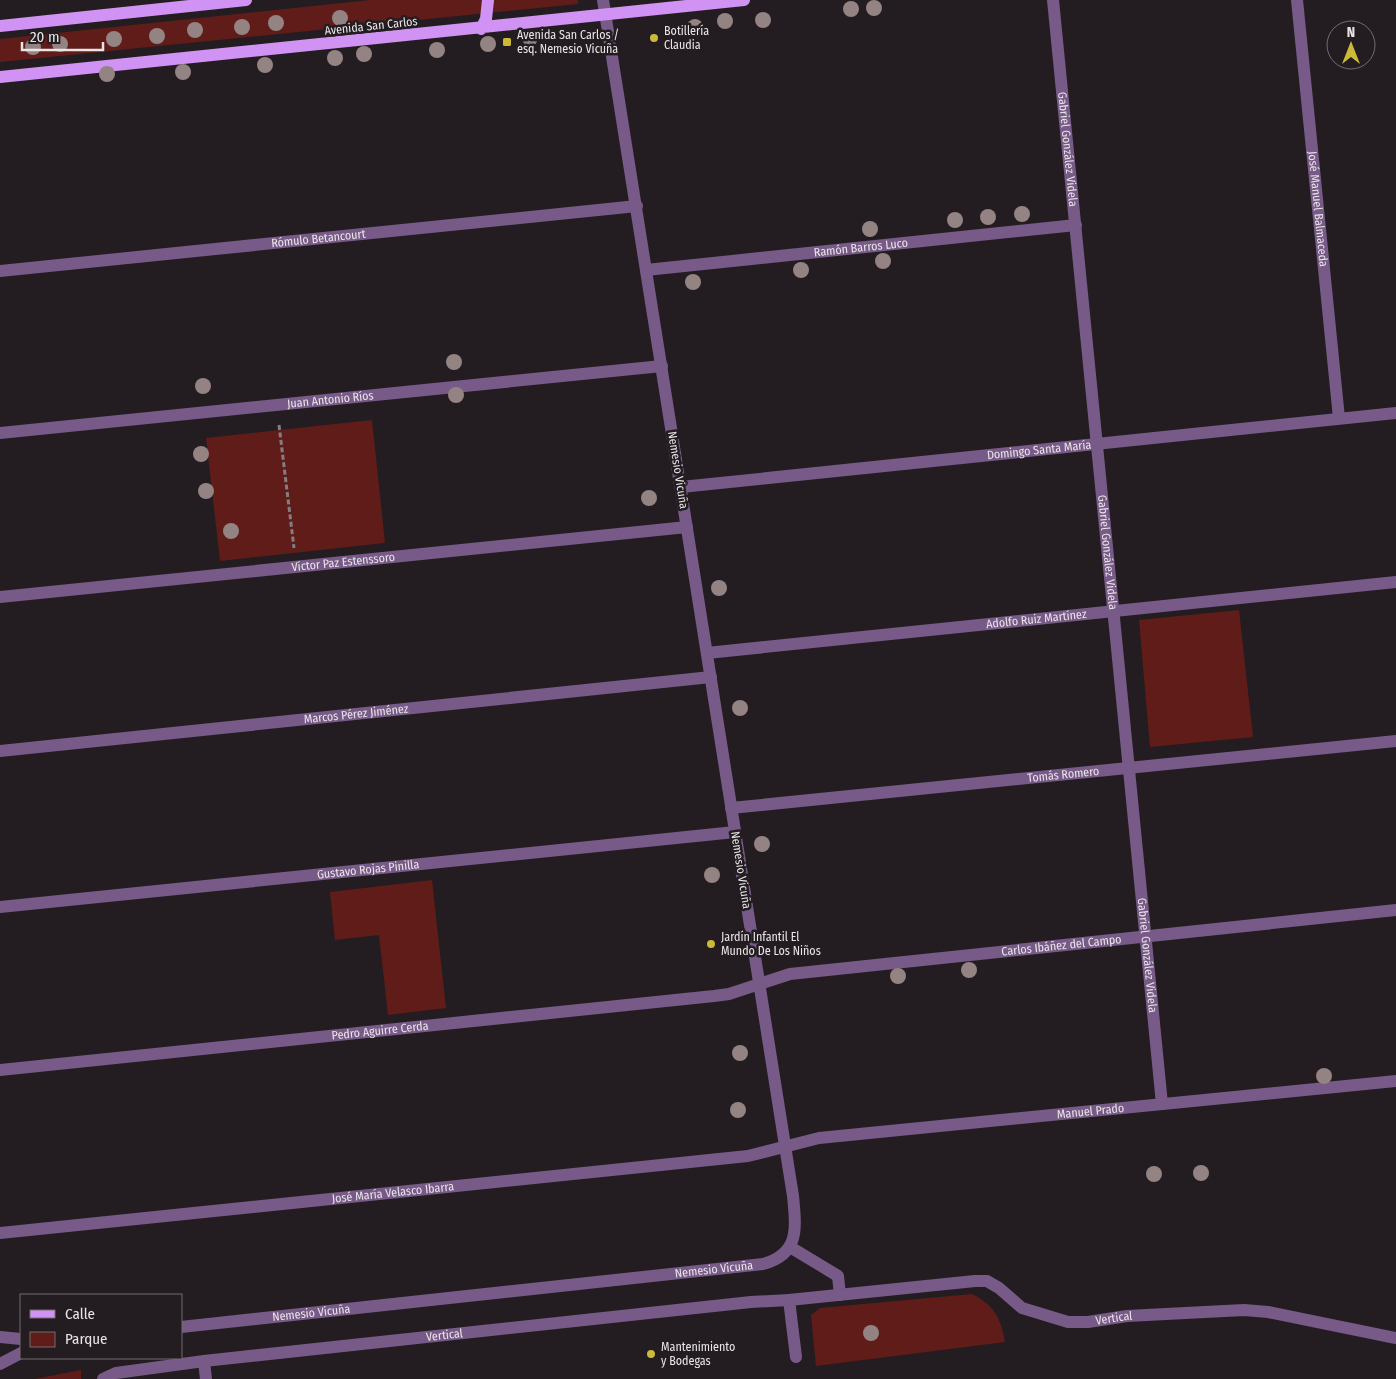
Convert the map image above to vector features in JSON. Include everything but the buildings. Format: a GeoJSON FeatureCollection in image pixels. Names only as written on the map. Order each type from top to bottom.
{"type":"FeatureCollection","features":[{"type":"Feature","properties":{"kind":"main road"},"geometry":{"type":"LineString","coordinates":[[0,26],[210,2],[244,0]]}},
{"type":"Feature","properties":{"kind":"main road"},"geometry":{"type":"LineString","coordinates":[[481,28],[486,19],[488,0]]}},
{"type":"Feature","properties":{"kind":"main road","name":"Avenida San Carlos"},"geometry":{"type":"LineString","coordinates":[[0,77],[744,0]]}},
{"type":"Feature","properties":{"kind":"street","name":"Nemesio Vicuña"},"geometry":{"type":"LineString","coordinates":[[182,1327],[763,1264],[775,1261],[790,1247],[794,1237],[795,1212],[785,1146],[603,0]]}},
{"type":"Feature","properties":{"kind":"street","name":"Gabriel González Videla"},"geometry":{"type":"LineString","coordinates":[[1054,0],[1162,1104]]}},
{"type":"Feature","properties":{"kind":"street","name":"José Manuel Balmaceda"},"geometry":{"type":"LineString","coordinates":[[1297,0],[1339,418]]}},
{"type":"Feature","properties":{"kind":"street","name":"Rómulo Betancourt"},"geometry":{"type":"LineString","coordinates":[[0,271],[636,206]]}},
{"type":"Feature","properties":{"kind":"street","name":"Ramón Barros Luco"},"geometry":{"type":"LineString","coordinates":[[646,270],[1076,225]]}},
{"type":"Feature","properties":{"kind":"street","name":"Juan Antonio Ríos"},"geometry":{"type":"LineString","coordinates":[[0,433],[662,366]]}},
{"type":"Feature","properties":{"kind":"street","name":"Domingo Santa María"},"geometry":{"type":"LineString","coordinates":[[681,487],[1396,412]]}},
{"type":"Feature","properties":{"kind":"street","name":"Víctor Paz Estenssoro"},"geometry":{"type":"LineString","coordinates":[[0,597],[687,527]]}},
{"type":"Feature","properties":{"kind":"street","name":"Adolfo Ruiz Martínez"},"geometry":{"type":"LineString","coordinates":[[707,653],[1396,582]]}},
{"type":"Feature","properties":{"kind":"street","name":"Marcos Pérez Jiménez"},"geometry":{"type":"LineString","coordinates":[[0,751],[711,678]]}},
{"type":"Feature","properties":{"kind":"street","name":"Tomás Romero"},"geometry":{"type":"LineString","coordinates":[[731,808],[1396,741]]}},
{"type":"Feature","properties":{"kind":"street","name":"Gustavo Rojas Pinilla"},"geometry":{"type":"LineString","coordinates":[[0,907],[735,832]]}},
{"type":"Feature","properties":{"kind":"street","name":"Carlos Ibáñez del Campo"},"geometry":{"type":"LineString","coordinates":[[759,984],[790,974],[1396,910]]}},
{"type":"Feature","properties":{"kind":"street","name":"Pedro Aguirre Cerda"},"geometry":{"type":"LineString","coordinates":[[0,1070],[714,996],[729,994],[759,984]]}},
{"type":"Feature","properties":{"kind":"street","name":"Manuel Prado"},"geometry":{"type":"LineString","coordinates":[[785,1146],[819,1138],[1396,1081]]}},
{"type":"Feature","properties":{"kind":"street","name":"José María Velasco Ibarra"},"geometry":{"type":"LineString","coordinates":[[0,1233],[748,1156],[785,1146]]}},
{"type":"Feature","properties":{"kind":"street"},"geometry":{"type":"LineString","coordinates":[[790,1247],[838,1276],[840,1294]]}},
{"type":"Feature","properties":{"kind":"street","name":"Vertical"},"geometry":{"type":"LineString","coordinates":[[103,1379],[116,1373],[204,1361],[741,1303],[789,1300],[975,1280],[987,1282],[999,1288],[1022,1308],[1068,1322],[1126,1316],[1244,1310],[1268,1312],[1396,1338]]}},
{"type":"Feature","properties":{"kind":"street"},"geometry":{"type":"LineString","coordinates":[[789,1300],[796,1357]]}},
{"type":"Feature","properties":{"kind":"street"},"geometry":{"type":"LineString","coordinates":[[0,1337],[20,1339]]}},
{"type":"Feature","properties":{"kind":"street"},"geometry":{"type":"LineString","coordinates":[[0,1364],[20,1354]]}},
{"type":"Feature","properties":{"kind":"street"},"geometry":{"type":"LineString","coordinates":[[204,1361],[206,1379]]}},
{"type":"Feature","properties":{"kind":"path"},"geometry":{"type":"LineString","coordinates":[[277,405],[297,566]]}},
{"type":"Feature","properties":{"kind":"green space"},"geometry":{"type":"Polygon","coordinates":[[[370,0],[578,0],[578,4],[0,62],[0,39],[370,0]]]}},
{"type":"Feature","properties":{"kind":"green space"},"geometry":{"type":"Polygon","coordinates":[[[372,420],[385,543],[220,561],[206,438],[372,420]]]}},
{"type":"Feature","properties":{"kind":"green space"},"geometry":{"type":"Polygon","coordinates":[[[1239,610],[1253,737],[1150,747],[1139,620],[1239,610]]]}},
{"type":"Feature","properties":{"kind":"green space"},"geometry":{"type":"Polygon","coordinates":[[[432,880],[446,1008],[388,1015],[379,935],[335,940],[330,892],[432,880]]]}},
{"type":"Feature","properties":{"kind":"green space"},"geometry":{"type":"Polygon","coordinates":[[[972,1294],[980,1298],[995,1313],[999,1319],[1005,1342],[816,1366],[811,1315],[820,1308],[972,1294]]]}},
{"type":"Feature","properties":{"kind":"green space"},"geometry":{"type":"Polygon","coordinates":[[[81,1370],[81,1379],[35,1379],[81,1370]]]}},
{"type":"Feature","properties":{"kind":"place","name":"Botillería Claudia"},"geometry":{"type":"Point","coordinates":[654,38]}},
{"type":"Feature","properties":{"kind":"place","name":"Avenida San Carlos / esq. Nemesio Vicuña"},"geometry":{"type":"Point","coordinates":[507,42]}},
{"type":"Feature","properties":{"kind":"place","name":"Jardín Infantil El Mundo De Los Niños"},"geometry":{"type":"Point","coordinates":[711,944]}},
{"type":"Feature","properties":{"kind":"place","name":"Mantenimiento y Bodegas"},"geometry":{"type":"Point","coordinates":[651,1354]}}]}
